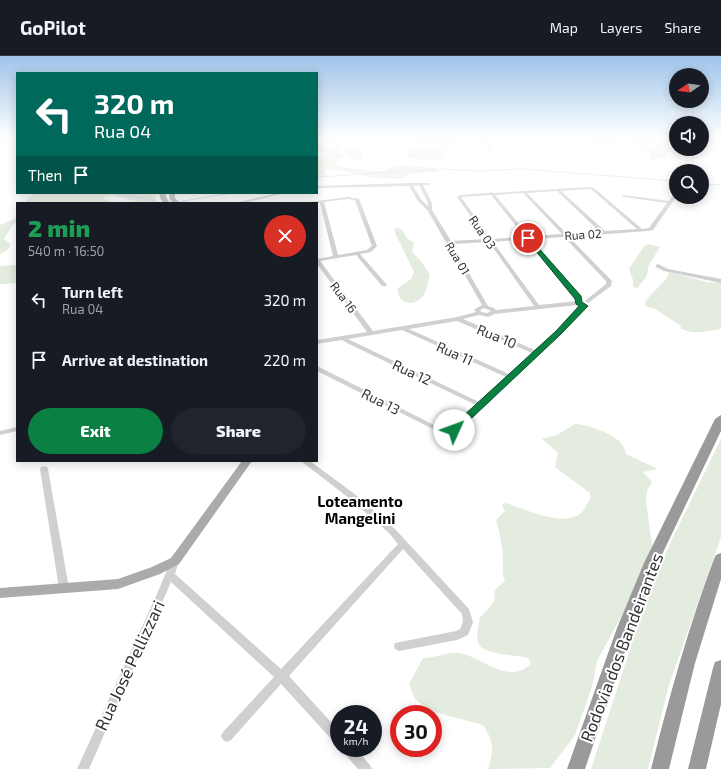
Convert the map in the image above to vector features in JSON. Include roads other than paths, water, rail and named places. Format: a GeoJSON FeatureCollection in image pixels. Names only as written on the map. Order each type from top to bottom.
{"type":"FeatureCollection","features":[{"type":"Feature","properties":{"kind":"highway","name":"Rodovia dos Bandeirantes"},"geometry":{"type":"LineString","coordinates":[[576,769],[625,628],[651,563],[721,419]]}},
{"type":"Feature","properties":{"kind":"highway"},"geometry":{"type":"LineString","coordinates":[[660,769],[679,689],[702,610],[721,559]]}},
{"type":"Feature","properties":{"kind":"highway"},"geometry":{"type":"LineString","coordinates":[[697,769],[721,668]]}},
{"type":"Feature","properties":{"kind":"main road"},"geometry":{"type":"LineString","coordinates":[[0,592],[118,584],[156,571],[175,561],[245,462]]}},
{"type":"Feature","properties":{"kind":"street"},"geometry":{"type":"LineString","coordinates":[[410,184],[422,204],[430,210]]}},
{"type":"Feature","properties":{"kind":"street"},"geometry":{"type":"LineString","coordinates":[[420,184],[429,201],[430,210]]}},
{"type":"Feature","properties":{"kind":"street"},"geometry":{"type":"LineString","coordinates":[[318,187],[429,184]]}},
{"type":"Feature","properties":{"kind":"street"},"geometry":{"type":"LineString","coordinates":[[491,193],[588,188],[593,190],[640,230]]}},
{"type":"Feature","properties":{"kind":"street"},"geometry":{"type":"LineString","coordinates":[[558,190],[604,233]]}},
{"type":"Feature","properties":{"kind":"street"},"geometry":{"type":"LineString","coordinates":[[481,405],[537,352],[583,302],[609,285],[609,281],[567,235],[524,192]]}},
{"type":"Feature","properties":{"kind":"street"},"geometry":{"type":"LineString","coordinates":[[415,194],[425,193]]}},
{"type":"Feature","properties":{"kind":"street"},"geometry":{"type":"LineString","coordinates":[[491,193],[583,302]]}},
{"type":"Feature","properties":{"kind":"street","name":"Rua 03"},"geometry":{"type":"LineString","coordinates":[[491,193],[459,197],[537,306]]}},
{"type":"Feature","properties":{"kind":"street"},"geometry":{"type":"LineString","coordinates":[[242,202],[279,194]]}},
{"type":"Feature","properties":{"kind":"street"},"geometry":{"type":"LineString","coordinates":[[624,196],[669,202]]}},
{"type":"Feature","properties":{"kind":"street","name":"Rua 16"},"geometry":{"type":"LineString","coordinates":[[318,260],[357,253],[374,248],[358,200],[354,198],[322,201]]}},
{"type":"Feature","properties":{"kind":"street"},"geometry":{"type":"LineString","coordinates":[[419,200],[429,201]]}},
{"type":"Feature","properties":{"kind":"street"},"geometry":{"type":"LineString","coordinates":[[316,202],[322,201],[336,257]]}},
{"type":"Feature","properties":{"kind":"street"},"geometry":{"type":"LineString","coordinates":[[422,204],[429,201]]}},
{"type":"Feature","properties":{"kind":"street","name":"Rua 02"},"geometry":{"type":"LineString","coordinates":[[449,243],[651,229],[669,202]]}},
{"type":"Feature","properties":{"kind":"street","name":"Rua 01"},"geometry":{"type":"LineString","coordinates":[[430,210],[486,307]]}},
{"type":"Feature","properties":{"kind":"street"},"geometry":{"type":"LineString","coordinates":[[357,253],[384,285]]}},
{"type":"Feature","properties":{"kind":"street","name":"Rua 16"},"geometry":{"type":"LineString","coordinates":[[318,261],[371,333]]}},
{"type":"Feature","properties":{"kind":"street"},"geometry":{"type":"LineString","coordinates":[[658,266],[666,270],[721,280]]}},
{"type":"Feature","properties":{"kind":"street"},"geometry":{"type":"LineString","coordinates":[[319,342],[458,319],[479,313],[488,315],[494,312],[537,306],[583,302]]}},
{"type":"Feature","properties":{"kind":"street"},"geometry":{"type":"LineString","coordinates":[[479,313],[478,308],[486,307],[492,309],[494,312]]}},
{"type":"Feature","properties":{"kind":"street","name":"Rua 10"},"geometry":{"type":"LineString","coordinates":[[458,319],[537,352]]}},
{"type":"Feature","properties":{"kind":"street","name":"Rua 11"},"geometry":{"type":"LineString","coordinates":[[402,328],[510,377]]}},
{"type":"Feature","properties":{"kind":"street","name":"Rua 12"},"geometry":{"type":"LineString","coordinates":[[343,338],[481,405]]}},
{"type":"Feature","properties":{"kind":"street","name":"Rua 13"},"geometry":{"type":"LineString","coordinates":[[318,369],[445,432],[454,430],[481,405]]}},
{"type":"Feature","properties":{"kind":"street"},"geometry":{"type":"LineString","coordinates":[[0,433],[16,429]]}},
{"type":"Feature","properties":{"kind":"street"},"geometry":{"type":"LineString","coordinates":[[306,462],[353,497],[404,543],[466,612],[468,622],[464,632],[457,635],[398,646]]}},
{"type":"Feature","properties":{"kind":"street"},"geometry":{"type":"LineString","coordinates":[[44,469],[64,588]]}},
{"type":"Feature","properties":{"kind":"street"},"geometry":{"type":"LineString","coordinates":[[227,736],[280,676],[404,543]]}},
{"type":"Feature","properties":{"kind":"street","name":"Rua José Pellizzari"},"geometry":{"type":"LineString","coordinates":[[83,769],[175,561]]}},
{"type":"Feature","properties":{"kind":"street"},"geometry":{"type":"LineString","coordinates":[[170,575],[280,676],[330,729]]}},
{"type":"Feature","properties":{"kind":"street"},"geometry":{"type":"LineString","coordinates":[[355,757],[366,769]]}},
{"type":"Feature","properties":{"kind":"waterway"},"geometry":{"type":"LineString","coordinates":[[318,177],[416,170]]}},
{"type":"Feature","properties":{"kind":"waterway"},"geometry":{"type":"LineString","coordinates":[[466,170],[495,170]]}},
{"type":"Feature","properties":{"kind":"waterway"},"geometry":{"type":"LineString","coordinates":[[538,170],[669,180]]}},
{"type":"Feature","properties":{"kind":"waterway"},"geometry":{"type":"LineString","coordinates":[[709,184],[721,185]]}},
{"type":"Feature","properties":{"kind":"waterway"},"geometry":{"type":"LineString","coordinates":[[121,194],[156,201]]}},
{"type":"Feature","properties":{"kind":"waterway"},"geometry":{"type":"LineString","coordinates":[[182,201],[228,194]]}},
{"type":"Feature","properties":{"kind":"district","name":"Loteamento Mangelini"},"geometry":{"type":"Point","coordinates":[360,510]}}]}
